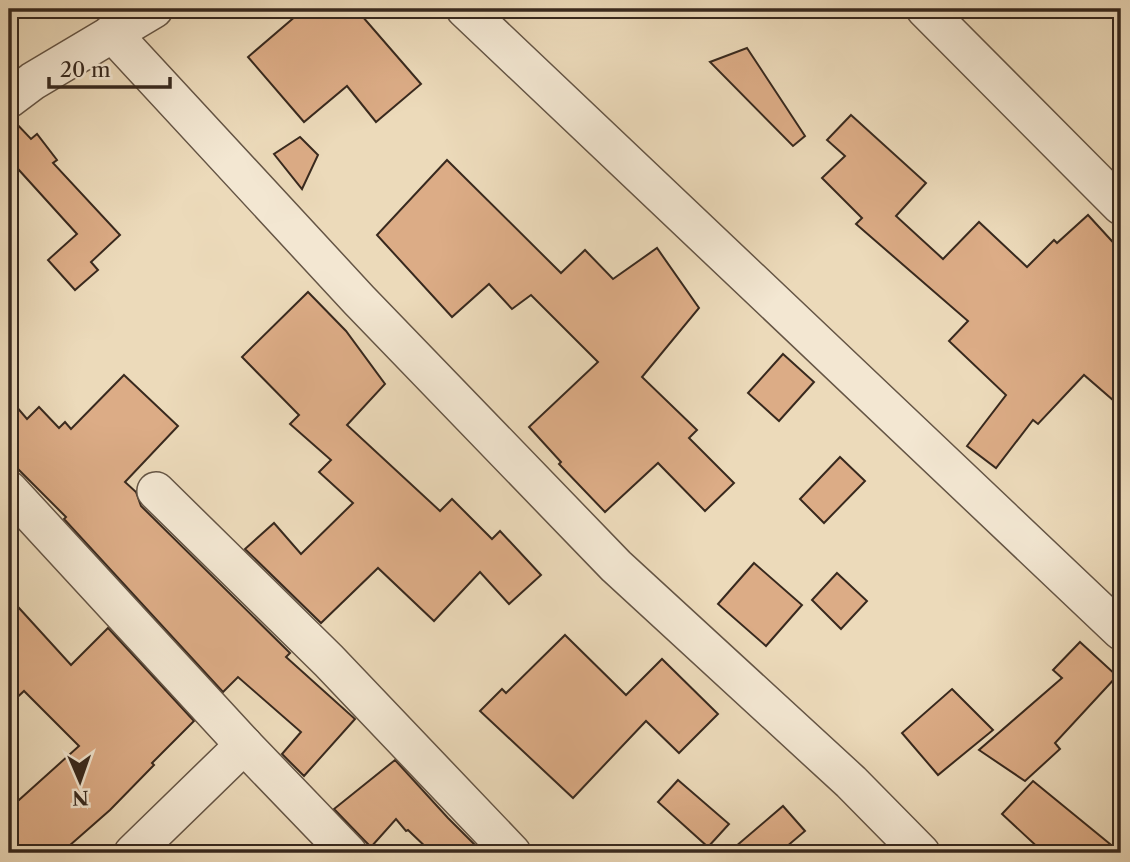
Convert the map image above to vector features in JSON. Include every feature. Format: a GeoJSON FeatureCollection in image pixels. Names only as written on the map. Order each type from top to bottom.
{"type":"FeatureCollection","features":[{"type":"Feature","properties":{"kind":"street"},"geometry":{"type":"LineString","coordinates":[[9,99],[33,81],[154,9]]}},
{"type":"Feature","properties":{"kind":"street"},"geometry":{"type":"LineString","coordinates":[[466,9],[1121,631]]}},
{"type":"Feature","properties":{"kind":"street"},"geometry":{"type":"LineString","coordinates":[[925,9],[1121,206]]}},
{"type":"Feature","properties":{"kind":"street"},"geometry":{"type":"LineString","coordinates":[[112,33],[359,300],[616,566],[851,782],[921,853]]}},
{"type":"Feature","properties":{"kind":"street"},"geometry":{"type":"LineString","coordinates":[[9,490],[244,745],[348,853]]}},
{"type":"Feature","properties":{"kind":"street"},"geometry":{"type":"LineString","coordinates":[[156,491],[329,661],[512,853]]}},
{"type":"Feature","properties":{"kind":"street"},"geometry":{"type":"LineString","coordinates":[[132,853],[244,745]]}},
{"type":"Feature","properties":{"kind":"building"},"geometry":{"type":"Polygon","coordinates":[[[304,9],[356,9],[421,84],[376,122],[347,86],[304,122],[248,57],[304,9]]]}},
{"type":"Feature","properties":{"kind":"building"},"geometry":{"type":"Polygon","coordinates":[[[747,48],[805,136],[793,146],[710,62],[747,48]]]}},
{"type":"Feature","properties":{"kind":"building"},"geometry":{"type":"Polygon","coordinates":[[[851,115],[926,183],[896,216],[943,259],[979,222],[1027,267],[1054,240],[1057,243],[1088,215],[1121,251],[1121,407],[1084,375],[1038,424],[1033,420],[996,468],[967,446],[1006,395],[949,341],[968,321],[856,224],[862,218],[822,178],[845,156],[827,140],[851,115]]]}},
{"type":"Feature","properties":{"kind":"building"},"geometry":{"type":"Polygon","coordinates":[[[9,120],[13,120],[31,139],[37,134],[57,160],[53,163],[120,235],[91,262],[98,270],[75,290],[48,260],[77,234],[9,159],[9,120]]]}},
{"type":"Feature","properties":{"kind":"building"},"geometry":{"type":"Polygon","coordinates":[[[300,137],[318,155],[302,189],[274,154],[300,137]]]}},
{"type":"Feature","properties":{"kind":"building"},"geometry":{"type":"Polygon","coordinates":[[[447,160],[561,273],[585,250],[613,279],[657,248],[699,308],[642,377],[697,430],[689,438],[734,483],[705,511],[658,463],[605,512],[559,464],[561,462],[529,427],[598,362],[531,295],[512,309],[489,284],[452,317],[377,235],[447,160]]]}},
{"type":"Feature","properties":{"kind":"building"},"geometry":{"type":"Polygon","coordinates":[[[308,292],[346,331],[385,384],[347,425],[440,511],[452,499],[492,539],[500,531],[541,575],[509,604],[480,572],[434,621],[378,568],[321,623],[245,549],[274,523],[301,554],[353,503],[319,472],[331,460],[290,424],[299,415],[242,357],[308,292]]]}},
{"type":"Feature","properties":{"kind":"building"},"geometry":{"type":"Polygon","coordinates":[[[783,354],[814,382],[779,421],[748,393],[783,354]]]}},
{"type":"Feature","properties":{"kind":"building"},"geometry":{"type":"Polygon","coordinates":[[[124,375],[178,426],[125,482],[136,492],[141,506],[290,653],[286,657],[355,719],[304,776],[282,754],[301,732],[238,677],[223,692],[64,519],[66,517],[9,460],[9,398],[27,419],[39,407],[59,428],[65,422],[71,429],[124,375]]]}},
{"type":"Feature","properties":{"kind":"building"},"geometry":{"type":"Polygon","coordinates":[[[840,457],[865,481],[824,523],[800,499],[840,457]]]}},
{"type":"Feature","properties":{"kind":"building"},"geometry":{"type":"Polygon","coordinates":[[[754,563],[802,605],[766,646],[718,604],[754,563]]]}},
{"type":"Feature","properties":{"kind":"building"},"geometry":{"type":"Polygon","coordinates":[[[837,573],[867,601],[841,629],[812,600],[837,573]]]}},
{"type":"Feature","properties":{"kind":"building"},"geometry":{"type":"Polygon","coordinates":[[[9,597],[71,665],[108,628],[194,721],[110,810],[61,853],[25,853],[9,835],[9,809],[79,746],[24,691],[9,705],[9,597]]]}},
{"type":"Feature","properties":{"kind":"building"},"geometry":{"type":"Polygon","coordinates":[[[565,635],[626,695],[662,659],[718,714],[679,753],[646,721],[573,798],[480,711],[502,689],[506,693],[565,635]]]}},
{"type":"Feature","properties":{"kind":"building"},"geometry":{"type":"Polygon","coordinates":[[[1080,642],[1117,676],[1055,743],[1060,749],[1025,781],[979,750],[1062,678],[1053,670],[1080,642]]]}},
{"type":"Feature","properties":{"kind":"building"},"geometry":{"type":"Polygon","coordinates":[[[952,689],[993,730],[938,775],[902,733],[952,689]]]}},
{"type":"Feature","properties":{"kind":"building"},"geometry":{"type":"Polygon","coordinates":[[[395,760],[483,853],[432,853],[396,819],[371,847],[334,809],[395,760]]]}},
{"type":"Feature","properties":{"kind":"building"},"geometry":{"type":"Polygon","coordinates":[[[678,780],[729,824],[708,847],[658,802],[678,780]]]}},
{"type":"Feature","properties":{"kind":"building"},"geometry":{"type":"Polygon","coordinates":[[[1033,781],[1121,853],[1044,853],[1002,814],[1033,781]]]}},
{"type":"Feature","properties":{"kind":"building"},"geometry":{"type":"Polygon","coordinates":[[[783,806],[805,831],[779,853],[728,853],[783,806]]]}}]}
